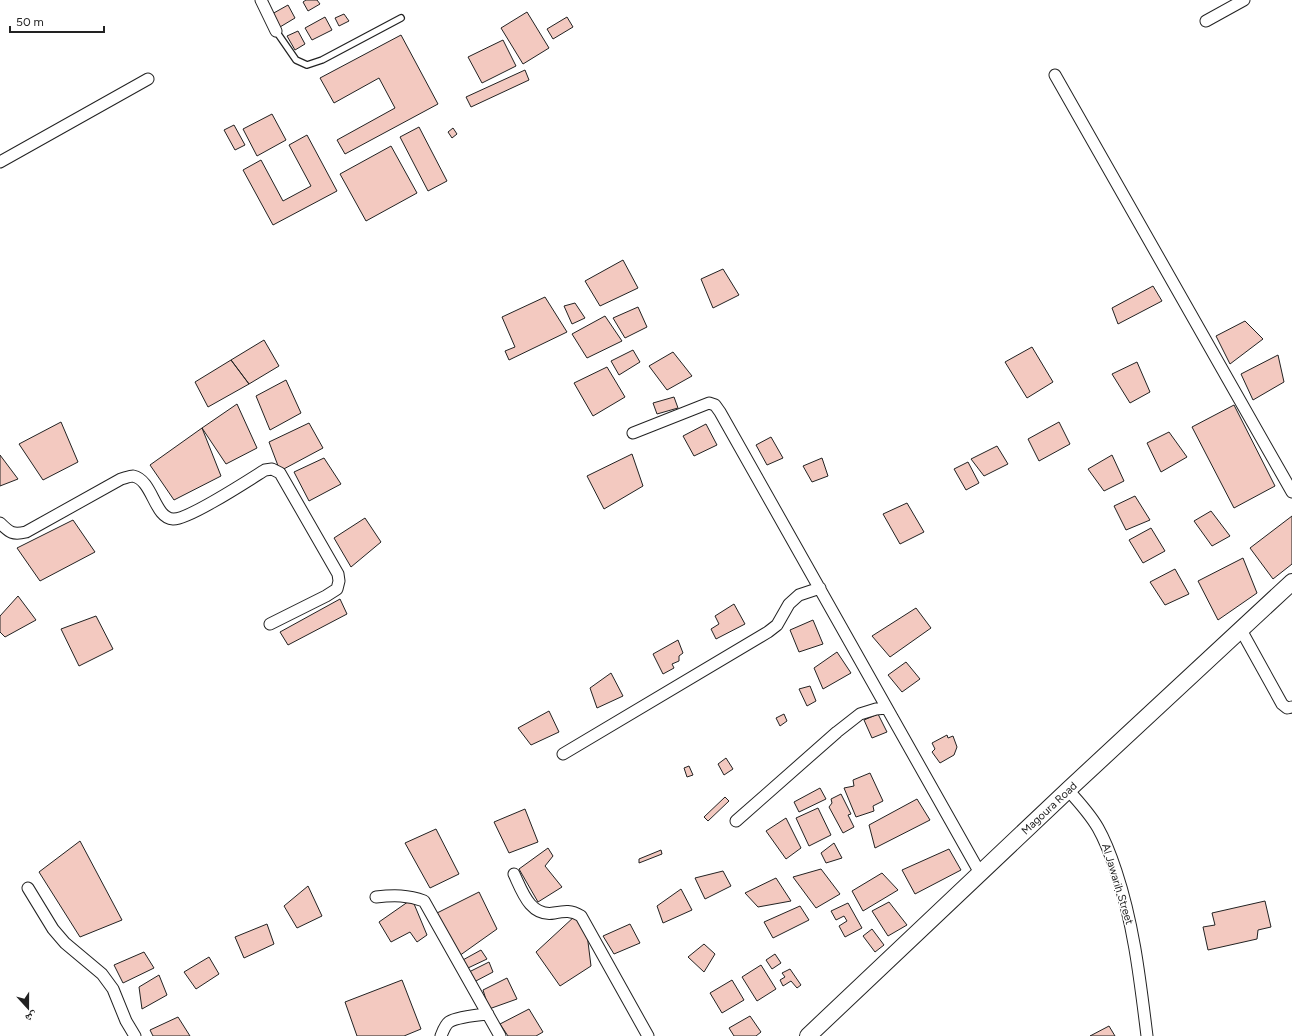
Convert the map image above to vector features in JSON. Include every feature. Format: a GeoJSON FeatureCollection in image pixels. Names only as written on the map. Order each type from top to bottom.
{"type":"FeatureCollection","features":[{"type":"Feature","properties":{"kind":"street"},"geometry":{"type":"LineString","coordinates":[[261,0],[276,31]]}},
{"type":"Feature","properties":{"kind":"street"},"geometry":{"type":"LineString","coordinates":[[1206,21],[1244,0]]}},
{"type":"Feature","properties":{"kind":"street"},"geometry":{"type":"LineString","coordinates":[[1055,75],[1292,492]]}},
{"type":"Feature","properties":{"kind":"street"},"geometry":{"type":"LineString","coordinates":[[0,162],[148,79]]}},
{"type":"Feature","properties":{"kind":"street"},"geometry":{"type":"LineString","coordinates":[[633,433],[709,403],[715,405],[980,873]]}},
{"type":"Feature","properties":{"kind":"street"},"geometry":{"type":"LineString","coordinates":[[0,523],[9,532],[17,534],[26,532],[121,479],[132,476],[142,480],[163,515],[172,519],[182,518],[265,470],[272,469],[280,473],[338,574],[339,581],[337,589],[326,596],[270,624]]}},
{"type":"Feature","properties":{"kind":"street","name":"Magoura Road"},"geometry":{"type":"LineString","coordinates":[[808,1036],[1068,790],[1292,582]]}},
{"type":"Feature","properties":{"kind":"street"},"geometry":{"type":"LineString","coordinates":[[563,754],[768,632],[777,625],[789,604],[799,596],[820,588]]}},
{"type":"Feature","properties":{"kind":"street"},"geometry":{"type":"LineString","coordinates":[[1241,630],[1282,704],[1286,708],[1292,707]]}},
{"type":"Feature","properties":{"kind":"street"},"geometry":{"type":"LineString","coordinates":[[736,821],[837,732],[860,714],[876,708],[887,708]]}},
{"type":"Feature","properties":{"kind":"street","name":"Al Jawariḥ Street"},"geometry":{"type":"LineString","coordinates":[[1068,790],[1088,812],[1105,841],[1122,890],[1130,917],[1138,962],[1147,1036]]}},
{"type":"Feature","properties":{"kind":"street"},"geometry":{"type":"LineString","coordinates":[[514,874],[529,904],[541,912],[547,914],[568,911],[581,916],[648,1036]]}},
{"type":"Feature","properties":{"kind":"street"},"geometry":{"type":"LineString","coordinates":[[28,888],[53,929],[65,943],[102,974],[113,988],[126,1021],[135,1036]]}},
{"type":"Feature","properties":{"kind":"street"},"geometry":{"type":"LineString","coordinates":[[376,897],[391,895],[412,896],[424,901],[500,1036]]}},
{"type":"Feature","properties":{"kind":"street"},"geometry":{"type":"LineString","coordinates":[[441,1036],[443,1029],[449,1022],[456,1019],[488,1014]]}},
{"type":"Feature","properties":{"kind":"lane"},"geometry":{"type":"LineString","coordinates":[[276,31],[296,60],[307,65],[322,60],[401,18]]}},
{"type":"Feature","properties":{"kind":"building"},"geometry":{"type":"Polygon","coordinates":[[[306,0],[317,0],[320,4],[308,11],[303,2],[306,0]]]}},
{"type":"Feature","properties":{"kind":"building"},"geometry":{"type":"Polygon","coordinates":[[[288,5],[295,18],[280,27],[272,14],[288,5]]]}},
{"type":"Feature","properties":{"kind":"building"},"geometry":{"type":"Polygon","coordinates":[[[527,12],[549,48],[523,64],[501,28],[527,12]]]}},
{"type":"Feature","properties":{"kind":"building"},"geometry":{"type":"Polygon","coordinates":[[[344,14],[349,21],[339,26],[335,18],[344,14]]]}},
{"type":"Feature","properties":{"kind":"building"},"geometry":{"type":"Polygon","coordinates":[[[325,17],[332,30],[312,40],[305,28],[325,17]]]}},
{"type":"Feature","properties":{"kind":"building"},"geometry":{"type":"Polygon","coordinates":[[[567,17],[573,27],[553,39],[547,29],[567,17]]]}},
{"type":"Feature","properties":{"kind":"building"},"geometry":{"type":"Polygon","coordinates":[[[298,31],[305,44],[295,50],[287,36],[298,31]]]}},
{"type":"Feature","properties":{"kind":"building"},"geometry":{"type":"Polygon","coordinates":[[[401,35],[438,104],[345,154],[337,140],[395,108],[379,78],[334,103],[320,78],[401,35]]]}},
{"type":"Feature","properties":{"kind":"building"},"geometry":{"type":"Polygon","coordinates":[[[503,40],[516,66],[482,83],[468,57],[503,40]]]}},
{"type":"Feature","properties":{"kind":"building"},"geometry":{"type":"Polygon","coordinates":[[[525,70],[529,80],[471,107],[466,97],[525,70]]]}},
{"type":"Feature","properties":{"kind":"building"},"geometry":{"type":"Polygon","coordinates":[[[272,114],[286,140],[257,156],[243,129],[272,114]]]}},
{"type":"Feature","properties":{"kind":"building"},"geometry":{"type":"Polygon","coordinates":[[[234,125],[245,145],[235,150],[224,130],[234,125]]]}},
{"type":"Feature","properties":{"kind":"building"},"geometry":{"type":"Polygon","coordinates":[[[419,127],[447,181],[428,191],[400,137],[419,127]]]}},
{"type":"Feature","properties":{"kind":"building"},"geometry":{"type":"Polygon","coordinates":[[[453,128],[457,134],[452,138],[448,132],[453,128]]]}},
{"type":"Feature","properties":{"kind":"building"},"geometry":{"type":"Polygon","coordinates":[[[307,135],[337,191],[273,225],[243,170],[261,160],[283,201],[311,186],[289,145],[307,135]]]}},
{"type":"Feature","properties":{"kind":"building"},"geometry":{"type":"Polygon","coordinates":[[[391,146],[417,193],[366,221],[340,174],[391,146]]]}},
{"type":"Feature","properties":{"kind":"building"},"geometry":{"type":"Polygon","coordinates":[[[623,260],[638,288],[600,306],[585,281],[623,260]]]}},
{"type":"Feature","properties":{"kind":"building"},"geometry":{"type":"Polygon","coordinates":[[[723,269],[739,295],[713,308],[701,279],[723,269]]]}},
{"type":"Feature","properties":{"kind":"building"},"geometry":{"type":"Polygon","coordinates":[[[1153,286],[1162,301],[1118,324],[1112,308],[1153,286]]]}},
{"type":"Feature","properties":{"kind":"building"},"geometry":{"type":"Polygon","coordinates":[[[545,297],[567,332],[509,360],[505,351],[515,347],[502,317],[545,297]]]}},
{"type":"Feature","properties":{"kind":"building"},"geometry":{"type":"Polygon","coordinates":[[[575,303],[585,318],[572,324],[564,306],[575,303]]]}},
{"type":"Feature","properties":{"kind":"building"},"geometry":{"type":"Polygon","coordinates":[[[638,307],[647,327],[625,338],[613,318],[638,307]]]}},
{"type":"Feature","properties":{"kind":"building"},"geometry":{"type":"Polygon","coordinates":[[[605,316],[622,341],[587,358],[572,334],[605,316]]]}},
{"type":"Feature","properties":{"kind":"building"},"geometry":{"type":"Polygon","coordinates":[[[1245,321],[1263,339],[1230,364],[1216,336],[1245,321]]]}},
{"type":"Feature","properties":{"kind":"building"},"geometry":{"type":"Polygon","coordinates":[[[264,340],[279,366],[249,384],[231,360],[264,340]]]}},
{"type":"Feature","properties":{"kind":"building"},"geometry":{"type":"Polygon","coordinates":[[[1032,347],[1053,382],[1027,398],[1005,362],[1032,347]]]}},
{"type":"Feature","properties":{"kind":"building"},"geometry":{"type":"Polygon","coordinates":[[[633,350],[640,362],[619,375],[611,361],[633,350]]]}},
{"type":"Feature","properties":{"kind":"building"},"geometry":{"type":"Polygon","coordinates":[[[673,352],[692,376],[667,390],[649,366],[673,352]]]}},
{"type":"Feature","properties":{"kind":"building"},"geometry":{"type":"Polygon","coordinates":[[[1278,355],[1284,382],[1253,400],[1241,374],[1278,355]]]}},
{"type":"Feature","properties":{"kind":"building"},"geometry":{"type":"Polygon","coordinates":[[[231,360],[249,384],[208,407],[195,382],[231,360]]]}},
{"type":"Feature","properties":{"kind":"building"},"geometry":{"type":"Polygon","coordinates":[[[1137,362],[1150,392],[1130,403],[1112,374],[1137,362]]]}},
{"type":"Feature","properties":{"kind":"building"},"geometry":{"type":"Polygon","coordinates":[[[607,367],[625,397],[593,416],[574,383],[607,367]]]}},
{"type":"Feature","properties":{"kind":"building"},"geometry":{"type":"Polygon","coordinates":[[[286,380],[301,413],[270,430],[256,396],[286,380]]]}},
{"type":"Feature","properties":{"kind":"building"},"geometry":{"type":"Polygon","coordinates":[[[674,397],[678,408],[657,414],[653,403],[674,397]]]}},
{"type":"Feature","properties":{"kind":"building"},"geometry":{"type":"Polygon","coordinates":[[[237,404],[257,448],[226,464],[202,428],[237,404]]]}},
{"type":"Feature","properties":{"kind":"building"},"geometry":{"type":"Polygon","coordinates":[[[1234,405],[1275,486],[1234,508],[1192,427],[1234,405]]]}},
{"type":"Feature","properties":{"kind":"building"},"geometry":{"type":"Polygon","coordinates":[[[61,422],[78,462],[43,480],[19,444],[61,422]]]}},
{"type":"Feature","properties":{"kind":"building"},"geometry":{"type":"Polygon","coordinates":[[[1059,422],[1070,444],[1039,461],[1028,439],[1059,422]]]}},
{"type":"Feature","properties":{"kind":"building"},"geometry":{"type":"Polygon","coordinates":[[[309,423],[323,448],[280,471],[269,442],[309,423]]]}},
{"type":"Feature","properties":{"kind":"building"},"geometry":{"type":"Polygon","coordinates":[[[706,424],[717,445],[694,456],[683,436],[706,424]]]}},
{"type":"Feature","properties":{"kind":"building"},"geometry":{"type":"Polygon","coordinates":[[[202,428],[221,476],[174,500],[150,465],[202,428]]]}},
{"type":"Feature","properties":{"kind":"building"},"geometry":{"type":"Polygon","coordinates":[[[1169,432],[1187,457],[1161,472],[1147,443],[1169,432]]]}},
{"type":"Feature","properties":{"kind":"building"},"geometry":{"type":"Polygon","coordinates":[[[771,437],[783,458],[767,465],[756,445],[771,437]]]}},
{"type":"Feature","properties":{"kind":"building"},"geometry":{"type":"Polygon","coordinates":[[[997,446],[1008,464],[984,476],[971,459],[997,446]]]}},
{"type":"Feature","properties":{"kind":"building"},"geometry":{"type":"Polygon","coordinates":[[[632,454],[643,486],[604,509],[587,476],[632,454]]]}},
{"type":"Feature","properties":{"kind":"building"},"geometry":{"type":"Polygon","coordinates":[[[0,455],[18,479],[0,486],[0,455]]]}},
{"type":"Feature","properties":{"kind":"building"},"geometry":{"type":"Polygon","coordinates":[[[1112,455],[1124,481],[1104,491],[1088,469],[1112,455]]]}},
{"type":"Feature","properties":{"kind":"building"},"geometry":{"type":"Polygon","coordinates":[[[324,458],[341,484],[309,501],[294,472],[324,458]]]}},
{"type":"Feature","properties":{"kind":"building"},"geometry":{"type":"Polygon","coordinates":[[[822,458],[828,476],[812,482],[803,466],[822,458]]]}},
{"type":"Feature","properties":{"kind":"building"},"geometry":{"type":"Polygon","coordinates":[[[968,462],[979,483],[966,490],[954,469],[968,462]]]}},
{"type":"Feature","properties":{"kind":"building"},"geometry":{"type":"Polygon","coordinates":[[[1135,496],[1150,520],[1126,530],[1114,506],[1135,496]]]}},
{"type":"Feature","properties":{"kind":"building"},"geometry":{"type":"Polygon","coordinates":[[[907,503],[924,532],[900,544],[883,514],[907,503]]]}},
{"type":"Feature","properties":{"kind":"building"},"geometry":{"type":"Polygon","coordinates":[[[1211,511],[1230,536],[1212,546],[1194,521],[1211,511]]]}},
{"type":"Feature","properties":{"kind":"building"},"geometry":{"type":"Polygon","coordinates":[[[1292,516],[1292,564],[1273,579],[1250,548],[1292,516]]]}},
{"type":"Feature","properties":{"kind":"building"},"geometry":{"type":"Polygon","coordinates":[[[365,518],[381,542],[351,567],[334,538],[365,518]]]}},
{"type":"Feature","properties":{"kind":"building"},"geometry":{"type":"Polygon","coordinates":[[[73,520],[95,552],[40,581],[17,548],[73,520]]]}},
{"type":"Feature","properties":{"kind":"building"},"geometry":{"type":"Polygon","coordinates":[[[1151,528],[1165,551],[1143,563],[1129,540],[1151,528]]]}},
{"type":"Feature","properties":{"kind":"building"},"geometry":{"type":"Polygon","coordinates":[[[1243,558],[1257,593],[1218,620],[1198,581],[1243,558]]]}},
{"type":"Feature","properties":{"kind":"building"},"geometry":{"type":"Polygon","coordinates":[[[1175,569],[1189,594],[1165,605],[1150,582],[1175,569]]]}},
{"type":"Feature","properties":{"kind":"building"},"geometry":{"type":"Polygon","coordinates":[[[18,596],[36,620],[5,637],[0,632],[0,616],[18,596]]]}},
{"type":"Feature","properties":{"kind":"building"},"geometry":{"type":"Polygon","coordinates":[[[340,599],[347,614],[288,645],[280,632],[340,599]]]}},
{"type":"Feature","properties":{"kind":"building"},"geometry":{"type":"Polygon","coordinates":[[[734,604],[745,624],[716,639],[711,629],[719,624],[715,616],[734,604]]]}},
{"type":"Feature","properties":{"kind":"building"},"geometry":{"type":"Polygon","coordinates":[[[916,608],[931,628],[890,657],[872,636],[916,608]]]}},
{"type":"Feature","properties":{"kind":"building"},"geometry":{"type":"Polygon","coordinates":[[[96,616],[113,649],[79,666],[61,629],[96,616]]]}},
{"type":"Feature","properties":{"kind":"building"},"geometry":{"type":"Polygon","coordinates":[[[813,620],[823,644],[799,652],[790,630],[813,620]]]}},
{"type":"Feature","properties":{"kind":"building"},"geometry":{"type":"Polygon","coordinates":[[[678,640],[683,653],[679,656],[679,661],[672,664],[674,668],[663,674],[653,654],[678,640]]]}},
{"type":"Feature","properties":{"kind":"building"},"geometry":{"type":"Polygon","coordinates":[[[837,652],[851,673],[823,689],[814,668],[837,652]]]}},
{"type":"Feature","properties":{"kind":"building"},"geometry":{"type":"Polygon","coordinates":[[[906,662],[920,679],[902,692],[888,675],[906,662]]]}},
{"type":"Feature","properties":{"kind":"building"},"geometry":{"type":"Polygon","coordinates":[[[611,673],[623,696],[597,708],[590,688],[611,673]]]}},
{"type":"Feature","properties":{"kind":"building"},"geometry":{"type":"Polygon","coordinates":[[[810,686],[816,701],[807,706],[799,689],[810,686]]]}},
{"type":"Feature","properties":{"kind":"building"},"geometry":{"type":"Polygon","coordinates":[[[549,711],[559,732],[531,745],[518,728],[549,711]]]}},
{"type":"Feature","properties":{"kind":"building"},"geometry":{"type":"Polygon","coordinates":[[[784,714],[787,721],[780,726],[776,718],[784,714]]]}},
{"type":"Feature","properties":{"kind":"building"},"geometry":{"type":"Polygon","coordinates":[[[878,714],[887,732],[872,738],[864,720],[878,714]]]}},
{"type":"Feature","properties":{"kind":"building"},"geometry":{"type":"Polygon","coordinates":[[[947,735],[948,738],[953,736],[957,747],[954,755],[940,763],[932,752],[935,749],[932,743],[947,735]]]}},
{"type":"Feature","properties":{"kind":"building"},"geometry":{"type":"Polygon","coordinates":[[[726,758],[733,769],[724,775],[718,764],[726,758]]]}},
{"type":"Feature","properties":{"kind":"building"},"geometry":{"type":"Polygon","coordinates":[[[689,766],[693,775],[687,777],[684,768],[689,766]]]}},
{"type":"Feature","properties":{"kind":"building"},"geometry":{"type":"Polygon","coordinates":[[[870,773],[883,801],[873,806],[874,811],[856,817],[844,788],[854,786],[853,780],[870,773]]]}},
{"type":"Feature","properties":{"kind":"building"},"geometry":{"type":"Polygon","coordinates":[[[820,788],[826,799],[799,812],[794,802],[820,788]]]}},
{"type":"Feature","properties":{"kind":"building"},"geometry":{"type":"Polygon","coordinates":[[[841,794],[851,814],[848,815],[854,827],[843,833],[829,807],[832,803],[831,799],[841,794]]]}},
{"type":"Feature","properties":{"kind":"building"},"geometry":{"type":"Polygon","coordinates":[[[725,797],[729,801],[708,821],[704,817],[725,797]]]}},
{"type":"Feature","properties":{"kind":"building"},"geometry":{"type":"Polygon","coordinates":[[[917,799],[930,820],[875,848],[869,825],[917,799]]]}},
{"type":"Feature","properties":{"kind":"building"},"geometry":{"type":"Polygon","coordinates":[[[818,808],[831,835],[809,846],[796,818],[818,808]]]}},
{"type":"Feature","properties":{"kind":"building"},"geometry":{"type":"Polygon","coordinates":[[[525,809],[538,842],[509,853],[494,822],[525,809]]]}},
{"type":"Feature","properties":{"kind":"building"},"geometry":{"type":"Polygon","coordinates":[[[786,818],[801,848],[786,859],[766,831],[786,818]]]}},
{"type":"Feature","properties":{"kind":"building"},"geometry":{"type":"Polygon","coordinates":[[[436,829],[459,874],[430,888],[405,843],[436,829]]]}},
{"type":"Feature","properties":{"kind":"building"},"geometry":{"type":"Polygon","coordinates":[[[80,841],[122,920],[80,937],[39,872],[80,841]]]}},
{"type":"Feature","properties":{"kind":"building"},"geometry":{"type":"Polygon","coordinates":[[[834,843],[842,858],[826,863],[821,853],[834,843]]]}},
{"type":"Feature","properties":{"kind":"building"},"geometry":{"type":"Polygon","coordinates":[[[548,848],[553,856],[545,866],[562,887],[538,902],[519,869],[548,848]]]}},
{"type":"Feature","properties":{"kind":"building"},"geometry":{"type":"Polygon","coordinates":[[[949,849],[961,870],[915,894],[902,870],[949,849]]]}},
{"type":"Feature","properties":{"kind":"building"},"geometry":{"type":"Polygon","coordinates":[[[661,850],[662,854],[639,863],[639,859],[661,850]]]}},
{"type":"Feature","properties":{"kind":"building"},"geometry":{"type":"Polygon","coordinates":[[[821,869],[840,894],[816,908],[793,877],[821,869]]]}},
{"type":"Feature","properties":{"kind":"building"},"geometry":{"type":"Polygon","coordinates":[[[723,871],[731,886],[705,899],[695,878],[723,871]]]}},
{"type":"Feature","properties":{"kind":"building"},"geometry":{"type":"Polygon","coordinates":[[[882,873],[898,890],[863,911],[852,891],[882,873]]]}},
{"type":"Feature","properties":{"kind":"building"},"geometry":{"type":"Polygon","coordinates":[[[776,878],[791,901],[758,907],[745,893],[776,878]]]}},
{"type":"Feature","properties":{"kind":"building"},"geometry":{"type":"Polygon","coordinates":[[[308,886],[322,916],[297,928],[284,906],[308,886]]]}},
{"type":"Feature","properties":{"kind":"building"},"geometry":{"type":"Polygon","coordinates":[[[681,889],[692,910],[663,923],[657,906],[681,889]]]}},
{"type":"Feature","properties":{"kind":"building"},"geometry":{"type":"Polygon","coordinates":[[[479,892],[497,929],[459,956],[435,914],[479,892]]]}},
{"type":"Feature","properties":{"kind":"building"},"geometry":{"type":"Polygon","coordinates":[[[412,899],[427,935],[417,942],[410,932],[391,942],[379,922],[412,899]]]}},
{"type":"Feature","properties":{"kind":"building"},"geometry":{"type":"Polygon","coordinates":[[[1265,901],[1271,927],[1258,930],[1257,939],[1208,950],[1203,927],[1215,925],[1212,913],[1265,901]]]}},
{"type":"Feature","properties":{"kind":"building"},"geometry":{"type":"Polygon","coordinates":[[[889,902],[907,925],[888,936],[872,911],[889,902]]]}},
{"type":"Feature","properties":{"kind":"building"},"geometry":{"type":"Polygon","coordinates":[[[848,903],[862,928],[845,937],[839,926],[847,921],[844,916],[836,920],[831,911],[848,903]]]}},
{"type":"Feature","properties":{"kind":"building"},"geometry":{"type":"Polygon","coordinates":[[[800,906],[809,920],[773,938],[764,922],[800,906]]]}},
{"type":"Feature","properties":{"kind":"building"},"geometry":{"type":"Polygon","coordinates":[[[575,916],[586,926],[591,966],[560,986],[536,952],[575,916]]]}},
{"type":"Feature","properties":{"kind":"building"},"geometry":{"type":"Polygon","coordinates":[[[267,924],[274,944],[244,958],[235,937],[267,924]]]}},
{"type":"Feature","properties":{"kind":"building"},"geometry":{"type":"Polygon","coordinates":[[[630,924],[640,943],[614,954],[603,936],[630,924]]]}},
{"type":"Feature","properties":{"kind":"building"},"geometry":{"type":"Polygon","coordinates":[[[872,929],[884,945],[875,952],[863,936],[872,929]]]}},
{"type":"Feature","properties":{"kind":"building"},"geometry":{"type":"Polygon","coordinates":[[[704,944],[715,954],[704,972],[688,957],[704,944]]]}},
{"type":"Feature","properties":{"kind":"building"},"geometry":{"type":"Polygon","coordinates":[[[481,950],[487,959],[465,968],[461,961],[481,950]]]}},
{"type":"Feature","properties":{"kind":"building"},"geometry":{"type":"Polygon","coordinates":[[[144,952],[154,968],[123,983],[114,965],[144,952]]]}},
{"type":"Feature","properties":{"kind":"building"},"geometry":{"type":"Polygon","coordinates":[[[775,954],[781,963],[772,969],[766,960],[775,954]]]}},
{"type":"Feature","properties":{"kind":"building"},"geometry":{"type":"Polygon","coordinates":[[[209,957],[219,974],[196,989],[184,972],[209,957]]]}},
{"type":"Feature","properties":{"kind":"building"},"geometry":{"type":"Polygon","coordinates":[[[489,962],[493,972],[474,982],[469,972],[489,962]]]}},
{"type":"Feature","properties":{"kind":"building"},"geometry":{"type":"Polygon","coordinates":[[[761,965],[776,989],[757,1001],[742,977],[761,965]]]}},
{"type":"Feature","properties":{"kind":"building"},"geometry":{"type":"Polygon","coordinates":[[[790,969],[801,985],[797,988],[791,981],[783,986],[780,980],[785,977],[782,973],[790,969]]]}},
{"type":"Feature","properties":{"kind":"building"},"geometry":{"type":"Polygon","coordinates":[[[159,975],[167,995],[142,1009],[139,987],[159,975]]]}},
{"type":"Feature","properties":{"kind":"building"},"geometry":{"type":"Polygon","coordinates":[[[507,978],[517,999],[489,1009],[483,990],[507,978]]]}},
{"type":"Feature","properties":{"kind":"building"},"geometry":{"type":"Polygon","coordinates":[[[402,980],[421,1029],[404,1036],[357,1036],[345,1002],[402,980]]]}},
{"type":"Feature","properties":{"kind":"building"},"geometry":{"type":"Polygon","coordinates":[[[732,980],[744,1000],[722,1013],[710,993],[732,980]]]}},
{"type":"Feature","properties":{"kind":"building"},"geometry":{"type":"Polygon","coordinates":[[[529,1009],[543,1032],[536,1036],[508,1036],[500,1024],[529,1009]]]}},
{"type":"Feature","properties":{"kind":"building"},"geometry":{"type":"Polygon","coordinates":[[[750,1016],[761,1032],[756,1036],[734,1036],[729,1028],[750,1016]]]}},
{"type":"Feature","properties":{"kind":"building"},"geometry":{"type":"Polygon","coordinates":[[[178,1017],[190,1036],[153,1036],[150,1030],[178,1017]]]}},
{"type":"Feature","properties":{"kind":"building"},"geometry":{"type":"Polygon","coordinates":[[[1109,1026],[1115,1036],[1090,1036],[1109,1026]]]}}]}
